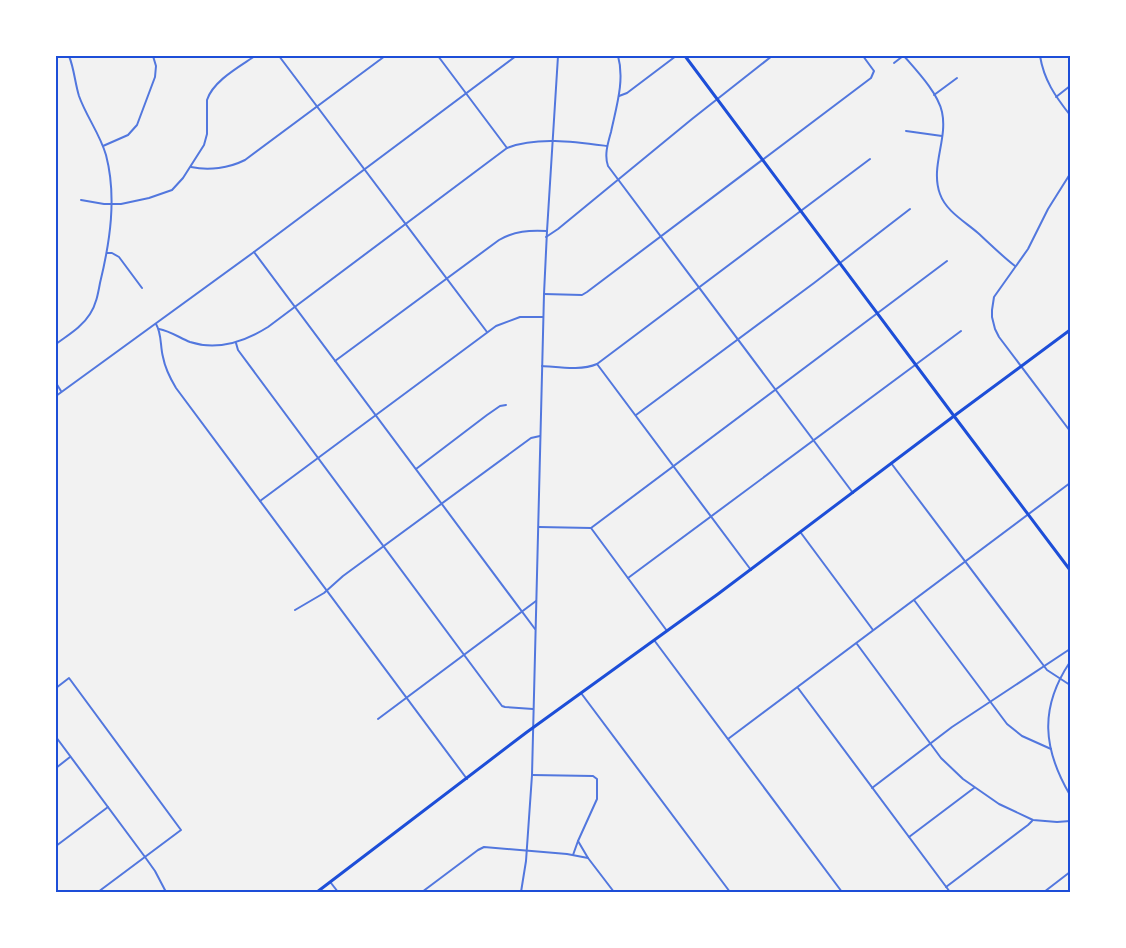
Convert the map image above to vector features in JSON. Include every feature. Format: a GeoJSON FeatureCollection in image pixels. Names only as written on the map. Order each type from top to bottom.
{"type":"FeatureCollection","features":[{"type":"Feature","properties":{"kind":"main road"},"geometry":{"type":"LineString","coordinates":[[685,56],[1071,570]]}},
{"type":"Feature","properties":{"kind":"main road"},"geometry":{"type":"LineString","coordinates":[[317,892],[581,692],[751,570],[1071,330]]}},
{"type":"Feature","properties":{"kind":"street"},"geometry":{"type":"LineString","coordinates":[[56,344],[78,327],[93,309],[107,253],[112,204],[103,146],[81,100],[69,56]]}},
{"type":"Feature","properties":{"kind":"street"},"geometry":{"type":"LineString","coordinates":[[103,146],[122,139],[137,125],[155,77],[156,66],[153,56]]}},
{"type":"Feature","properties":{"kind":"street"},"geometry":{"type":"LineString","coordinates":[[81,200],[112,204],[129,203],[168,192],[176,187],[200,153],[206,140],[208,94],[218,83],[255,56]]}},
{"type":"Feature","properties":{"kind":"street"},"geometry":{"type":"LineString","coordinates":[[279,56],[487,332]]}},
{"type":"Feature","properties":{"kind":"street"},"geometry":{"type":"LineString","coordinates":[[191,167],[216,168],[245,160],[385,56]]}},
{"type":"Feature","properties":{"kind":"street"},"geometry":{"type":"LineString","coordinates":[[438,56],[507,148]]}},
{"type":"Feature","properties":{"kind":"street"},"geometry":{"type":"LineString","coordinates":[[56,396],[254,252],[516,56]]}},
{"type":"Feature","properties":{"kind":"street"},"geometry":{"type":"LineString","coordinates":[[521,892],[532,775],[543,317],[558,56]]}},
{"type":"Feature","properties":{"kind":"street"},"geometry":{"type":"LineString","coordinates":[[618,56],[620,63],[619,96],[607,161],[661,237],[853,493]]}},
{"type":"Feature","properties":{"kind":"street"},"geometry":{"type":"LineString","coordinates":[[619,96],[627,93],[676,56]]}},
{"type":"Feature","properties":{"kind":"street"},"geometry":{"type":"LineString","coordinates":[[546,237],[772,56]]}},
{"type":"Feature","properties":{"kind":"street"},"geometry":{"type":"LineString","coordinates":[[544,294],[582,295],[763,161],[871,78],[874,73],[863,56]]}},
{"type":"Feature","properties":{"kind":"street"},"geometry":{"type":"LineString","coordinates":[[894,63],[904,56],[939,102],[943,114],[937,179],[941,197],[952,211],[1015,266]]}},
{"type":"Feature","properties":{"kind":"street"},"geometry":{"type":"LineString","coordinates":[[1040,56],[1047,83],[1071,115]]}},
{"type":"Feature","properties":{"kind":"street"},"geometry":{"type":"LineString","coordinates":[[934,95],[957,78]]}},
{"type":"Feature","properties":{"kind":"street"},"geometry":{"type":"LineString","coordinates":[[1056,97],[1071,86]]}},
{"type":"Feature","properties":{"kind":"street"},"geometry":{"type":"LineString","coordinates":[[906,131],[942,136]]}},
{"type":"Feature","properties":{"kind":"street"},"geometry":{"type":"LineString","coordinates":[[155,324],[159,329],[199,344],[217,346],[236,343],[258,333],[295,307],[507,148],[532,141],[608,146]]}},
{"type":"Feature","properties":{"kind":"street"},"geometry":{"type":"LineString","coordinates":[[542,366],[579,368],[592,367],[597,364],[870,159]]}},
{"type":"Feature","properties":{"kind":"street"},"geometry":{"type":"LineString","coordinates":[[1071,174],[1048,209],[1028,249],[994,297],[992,317],[999,337],[1071,431]]}},
{"type":"Feature","properties":{"kind":"street"},"geometry":{"type":"LineString","coordinates":[[636,415],[910,209]]}},
{"type":"Feature","properties":{"kind":"street"},"geometry":{"type":"LineString","coordinates":[[335,361],[509,234],[522,231],[547,231]]}},
{"type":"Feature","properties":{"kind":"street"},"geometry":{"type":"LineString","coordinates":[[254,252],[536,629]]}},
{"type":"Feature","properties":{"kind":"street"},"geometry":{"type":"LineString","coordinates":[[107,253],[119,257],[142,288]]}},
{"type":"Feature","properties":{"kind":"street"},"geometry":{"type":"LineString","coordinates":[[538,527],[591,528],[947,261]]}},
{"type":"Feature","properties":{"kind":"street"},"geometry":{"type":"LineString","coordinates":[[260,501],[487,332],[511,320],[543,317]]}},
{"type":"Feature","properties":{"kind":"street"},"geometry":{"type":"LineString","coordinates":[[159,329],[163,359],[171,380],[467,779]]}},
{"type":"Feature","properties":{"kind":"street"},"geometry":{"type":"LineString","coordinates":[[628,578],[960,331]]}},
{"type":"Feature","properties":{"kind":"street"},"geometry":{"type":"LineString","coordinates":[[236,343],[238,350],[502,706],[533,709]]}},
{"type":"Feature","properties":{"kind":"street"},"geometry":{"type":"LineString","coordinates":[[597,364],[751,570]]}},
{"type":"Feature","properties":{"kind":"street"},"geometry":{"type":"LineString","coordinates":[[56,383],[62,391]]}},
{"type":"Feature","properties":{"kind":"street"},"geometry":{"type":"LineString","coordinates":[[416,468],[487,415],[500,406],[506,405]]}},
{"type":"Feature","properties":{"kind":"street"},"geometry":{"type":"LineString","coordinates":[[295,610],[327,590],[516,448],[531,438],[540,436]]}},
{"type":"Feature","properties":{"kind":"street"},"geometry":{"type":"LineString","coordinates":[[891,464],[1045,667],[1071,685]]}},
{"type":"Feature","properties":{"kind":"street"},"geometry":{"type":"LineString","coordinates":[[728,739],[1071,483]]}},
{"type":"Feature","properties":{"kind":"street"},"geometry":{"type":"LineString","coordinates":[[591,528],[667,631]]}},
{"type":"Feature","properties":{"kind":"street"},"geometry":{"type":"LineString","coordinates":[[801,533],[873,630]]}},
{"type":"Feature","properties":{"kind":"street"},"geometry":{"type":"LineString","coordinates":[[914,600],[1004,720],[1015,731],[1031,741],[1051,749]]}},
{"type":"Feature","properties":{"kind":"street"},"geometry":{"type":"LineString","coordinates":[[378,719],[536,601]]}},
{"type":"Feature","properties":{"kind":"street"},"geometry":{"type":"LineString","coordinates":[[654,640],[842,892]]}},
{"type":"Feature","properties":{"kind":"street"},"geometry":{"type":"LineString","coordinates":[[856,643],[930,743],[952,769],[974,788],[1008,809],[1033,820],[1071,821]]}},
{"type":"Feature","properties":{"kind":"street"},"geometry":{"type":"LineString","coordinates":[[872,788],[952,727],[1071,649]]}},
{"type":"Feature","properties":{"kind":"street"},"geometry":{"type":"LineString","coordinates":[[1071,662],[1060,679],[1051,703],[1048,731],[1056,768],[1071,795]]}},
{"type":"Feature","properties":{"kind":"street"},"geometry":{"type":"LineString","coordinates":[[56,688],[69,678],[181,830],[98,892]]}},
{"type":"Feature","properties":{"kind":"street"},"geometry":{"type":"LineString","coordinates":[[797,687],[950,892]]}},
{"type":"Feature","properties":{"kind":"street"},"geometry":{"type":"LineString","coordinates":[[581,692],[730,892]]}},
{"type":"Feature","properties":{"kind":"street"},"geometry":{"type":"LineString","coordinates":[[56,737],[155,871],[166,892]]}},
{"type":"Feature","properties":{"kind":"street"},"geometry":{"type":"LineString","coordinates":[[56,768],[70,757]]}},
{"type":"Feature","properties":{"kind":"street"},"geometry":{"type":"LineString","coordinates":[[532,775],[593,776],[597,779],[597,799],[573,855]]}},
{"type":"Feature","properties":{"kind":"street"},"geometry":{"type":"LineString","coordinates":[[909,837],[974,788]]}},
{"type":"Feature","properties":{"kind":"street"},"geometry":{"type":"LineString","coordinates":[[56,846],[108,807]]}},
{"type":"Feature","properties":{"kind":"street"},"geometry":{"type":"LineString","coordinates":[[946,887],[1033,820]]}},
{"type":"Feature","properties":{"kind":"street"},"geometry":{"type":"LineString","coordinates":[[578,841],[614,892]]}},
{"type":"Feature","properties":{"kind":"street"},"geometry":{"type":"LineString","coordinates":[[422,892],[484,847],[588,858]]}},
{"type":"Feature","properties":{"kind":"street"},"geometry":{"type":"LineString","coordinates":[[1044,892],[1071,872]]}},
{"type":"Feature","properties":{"kind":"street"},"geometry":{"type":"LineString","coordinates":[[331,883],[338,892]]}}]}
